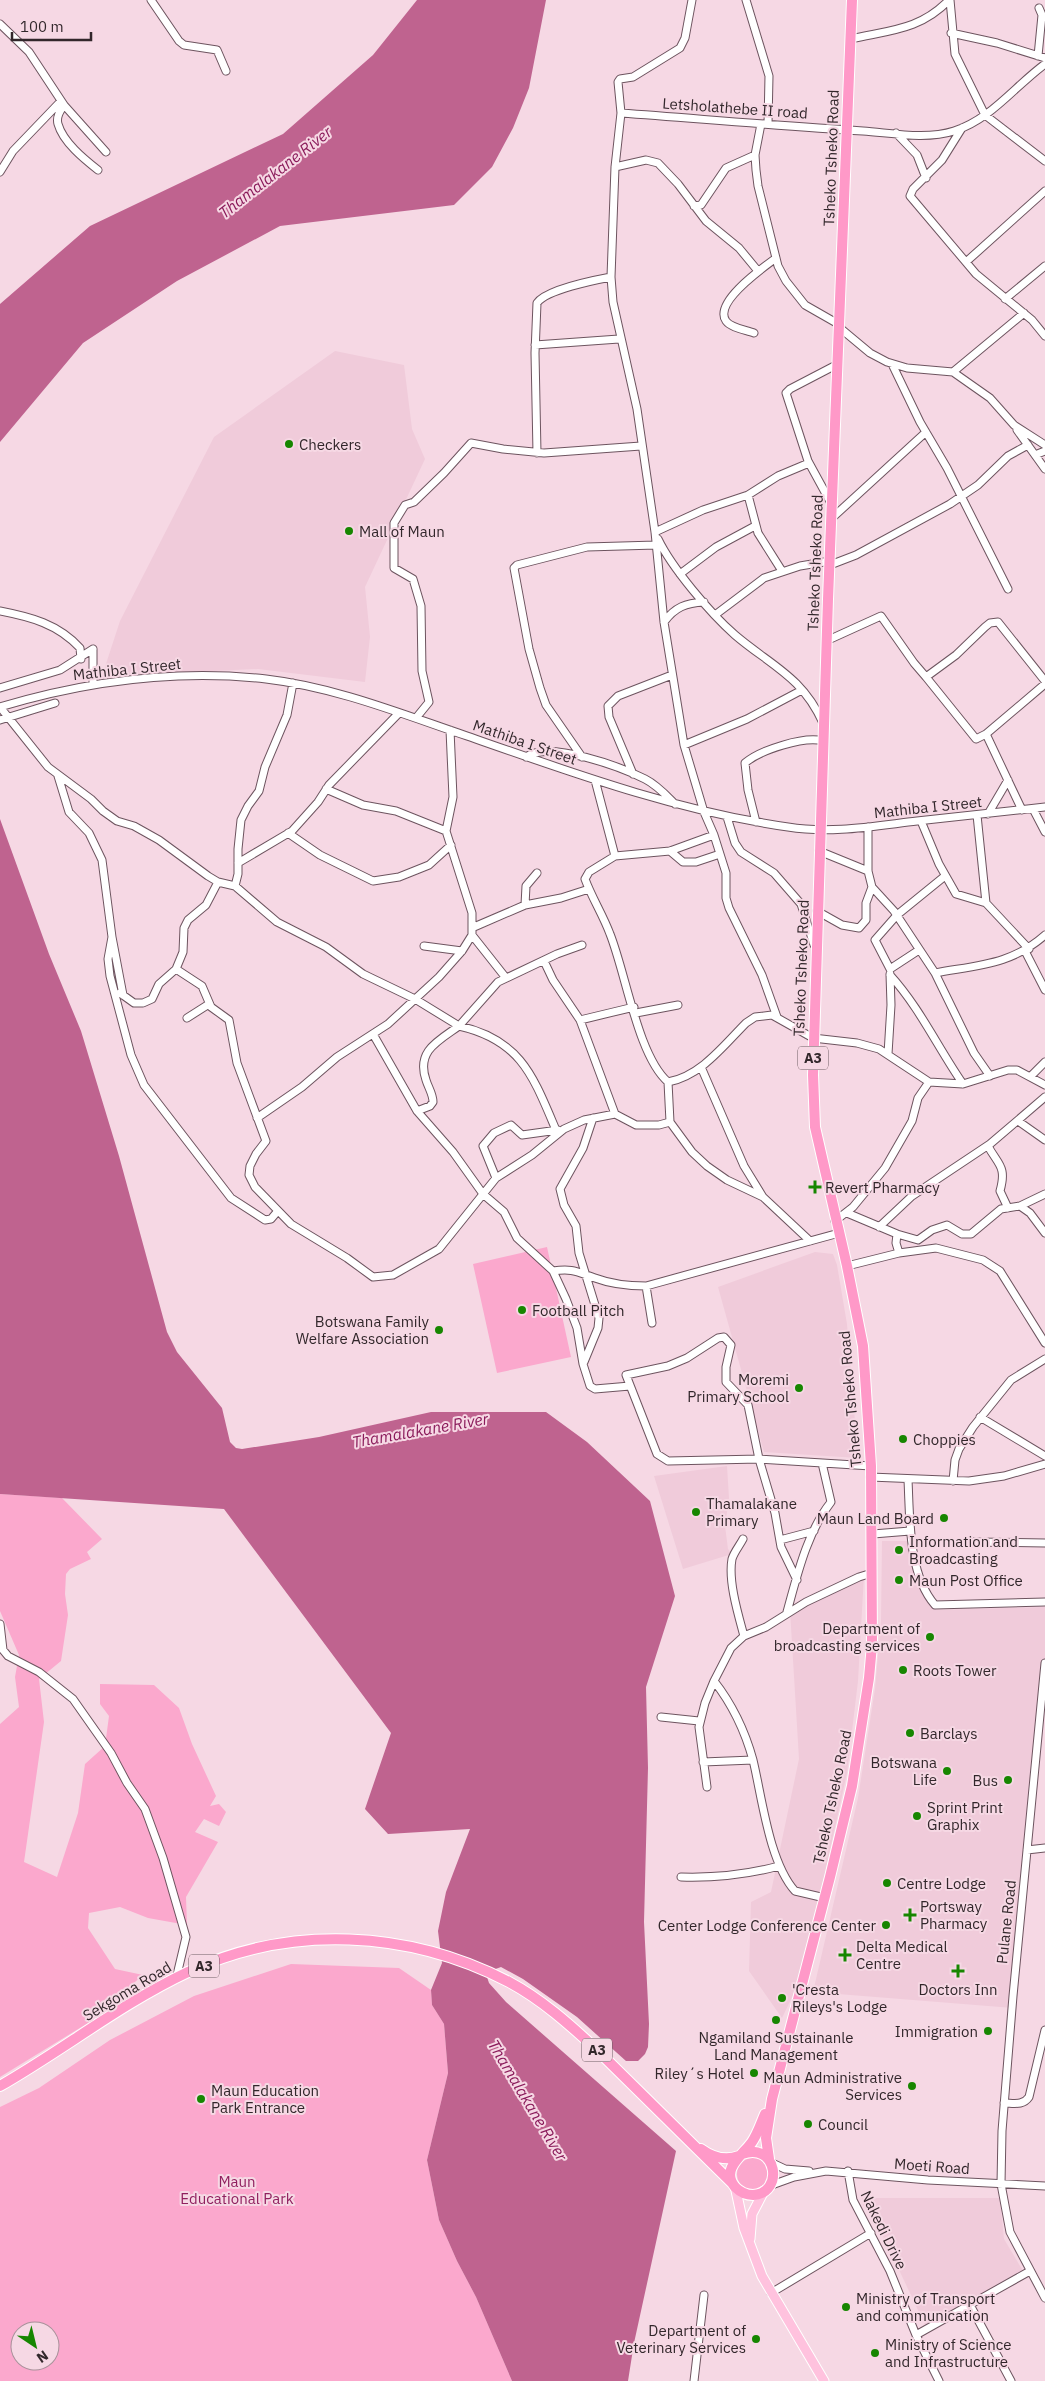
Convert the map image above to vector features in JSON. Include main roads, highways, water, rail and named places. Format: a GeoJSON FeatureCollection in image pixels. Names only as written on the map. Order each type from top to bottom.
{"type":"FeatureCollection","features":[{"type":"Feature","properties":{"kind":"highway","name":"Tsheko Tsheko Road"},"geometry":{"type":"LineString","coordinates":[[769,2161],[766,2138],[772,2099],[825,1898],[852,1786],[870,1678],[873,1534],[871,1466],[863,1346],[815,1127],[813,1038],[826,641],[852,0]]}},
{"type":"Feature","properties":{"kind":"highway","name":"Sekgoma Road"},"geometry":{"type":"LineString","coordinates":[[0,2086],[151,1992],[220,1959],[257,1948],[318,1939],[356,1938],[436,1954],[493,1975],[520,1989],[573,2028],[734,2185]]}},
{"type":"Feature","properties":{"kind":"highway","name":"Tsheko Tsheko Road"},"geometry":{"type":"LineString","coordinates":[[740,2155],[756,2135],[772,2099]]}},
{"type":"Feature","properties":{"kind":"highway","name":"Sekgoma Road"},"geometry":{"type":"LineString","coordinates":[[690,2141],[704,2151],[726,2159],[740,2155]]}},
{"type":"Feature","properties":{"kind":"highway","name":"A3"},"geometry":{"type":"LineString","coordinates":[[753,2152],[769,2161],[774,2171],[767,2188],[749,2195],[734,2185],[731,2178],[732,2166],[740,2155],[753,2152]]}},
{"type":"Feature","properties":{"kind":"main road"},"geometry":{"type":"LineString","coordinates":[[734,2185],[750,2247],[762,2276],[824,2381]]}},
{"type":"Feature","properties":{"kind":"main road"},"geometry":{"type":"LineString","coordinates":[[750,2247],[752,2214],[767,2188]]}},
{"type":"Feature","properties":{"kind":"water","name":"Thamalakane River"},"geometry":{"type":"Polygon","coordinates":[[[417,0],[546,0],[529,88],[513,128],[492,167],[454,205],[280,226],[177,281],[83,343],[0,442],[0,304],[90,226],[283,134],[373,55],[417,0]]]}},
{"type":"Feature","properties":{"kind":"water","name":"Thamalakane River"},"geometry":{"type":"Polygon","coordinates":[[[0,819],[49,954],[81,1031],[119,1156],[167,1332],[177,1352],[222,1408],[230,1442],[236,1448],[242,1449],[319,1437],[431,1412],[546,1412],[587,1442],[650,1501],[675,1596],[646,1687],[648,1768],[644,1922],[649,2024],[648,2047],[645,2054],[638,2061],[626,2061],[577,2017],[523,1979],[501,1967],[490,1971],[487,1977],[489,1983],[506,2002],[676,2151],[634,2343],[628,2381],[512,2381],[476,2297],[457,2261],[439,2220],[427,2160],[448,2073],[444,2024],[432,2005],[431,1990],[442,1963],[438,1931],[446,1892],[470,1829],[388,1834],[365,1809],[391,1733],[224,1509],[0,1494],[0,819]]]}},
{"type":"Feature","properties":{"kind":"place","name":"Checkers"},"geometry":{"type":"Point","coordinates":[289,444]}},
{"type":"Feature","properties":{"kind":"place","name":"Mall of Maun"},"geometry":{"type":"Point","coordinates":[349,531]}},
{"type":"Feature","properties":{"kind":"place","name":"Revert Pharmacy"},"geometry":{"type":"Point","coordinates":[815,1187]}},
{"type":"Feature","properties":{"kind":"place","name":"Football Pitch"},"geometry":{"type":"Point","coordinates":[522,1310]}},
{"type":"Feature","properties":{"kind":"place","name":"Botswana Family Welfare Association"},"geometry":{"type":"Point","coordinates":[439,1330]}},
{"type":"Feature","properties":{"kind":"place","name":"Moremi Primary School"},"geometry":{"type":"Point","coordinates":[799,1388]}},
{"type":"Feature","properties":{"kind":"place","name":"Choppies"},"geometry":{"type":"Point","coordinates":[903,1439]}},
{"type":"Feature","properties":{"kind":"place","name":"Thamalakane Primary"},"geometry":{"type":"Point","coordinates":[696,1512]}},
{"type":"Feature","properties":{"kind":"place","name":"Maun Land Board"},"geometry":{"type":"Point","coordinates":[944,1518]}},
{"type":"Feature","properties":{"kind":"place","name":"Information and Broadcasting"},"geometry":{"type":"Point","coordinates":[899,1550]}},
{"type":"Feature","properties":{"kind":"place","name":"Maun Post Office"},"geometry":{"type":"Point","coordinates":[899,1580]}},
{"type":"Feature","properties":{"kind":"place","name":"Department of broadcasting services"},"geometry":{"type":"Point","coordinates":[930,1637]}},
{"type":"Feature","properties":{"kind":"place","name":"Roots Tower"},"geometry":{"type":"Point","coordinates":[903,1670]}},
{"type":"Feature","properties":{"kind":"place","name":"Barclays"},"geometry":{"type":"Point","coordinates":[910,1733]}},
{"type":"Feature","properties":{"kind":"place","name":"Botswana Life"},"geometry":{"type":"Point","coordinates":[947,1771]}},
{"type":"Feature","properties":{"kind":"place","name":"Bus"},"geometry":{"type":"Point","coordinates":[1008,1780]}},
{"type":"Feature","properties":{"kind":"place","name":"Sprint Print Graphix"},"geometry":{"type":"Point","coordinates":[917,1816]}},
{"type":"Feature","properties":{"kind":"place","name":"Centre Lodge"},"geometry":{"type":"Point","coordinates":[887,1883]}},
{"type":"Feature","properties":{"kind":"place","name":"Portsway Pharmacy"},"geometry":{"type":"Point","coordinates":[910,1915]}},
{"type":"Feature","properties":{"kind":"place","name":"Center Lodge Conference Center"},"geometry":{"type":"Point","coordinates":[886,1925]}},
{"type":"Feature","properties":{"kind":"place","name":"Delta Medical Centre"},"geometry":{"type":"Point","coordinates":[845,1955]}},
{"type":"Feature","properties":{"kind":"place","name":"Doctors Inn"},"geometry":{"type":"Point","coordinates":[958,1971]}},
{"type":"Feature","properties":{"kind":"place","name":"'Cresta Rileys's Lodge"},"geometry":{"type":"Point","coordinates":[782,1998]}},
{"type":"Feature","properties":{"kind":"place","name":"Ngamiland Sustainanle Land Management"},"geometry":{"type":"Point","coordinates":[776,2020]}},
{"type":"Feature","properties":{"kind":"place","name":"Immigration"},"geometry":{"type":"Point","coordinates":[988,2031]}},
{"type":"Feature","properties":{"kind":"place","name":"Riley´s Hotel"},"geometry":{"type":"Point","coordinates":[754,2073]}},
{"type":"Feature","properties":{"kind":"place","name":"Maun Administrative Services"},"geometry":{"type":"Point","coordinates":[912,2086]}},
{"type":"Feature","properties":{"kind":"place","name":"Maun Education Park Entrance"},"geometry":{"type":"Point","coordinates":[201,2099]}},
{"type":"Feature","properties":{"kind":"place","name":"Council"},"geometry":{"type":"Point","coordinates":[808,2124]}},
{"type":"Feature","properties":{"kind":"place","name":"Ministry of Transport and communication"},"geometry":{"type":"Point","coordinates":[846,2307]}},
{"type":"Feature","properties":{"kind":"place","name":"Department of Veterinary Services"},"geometry":{"type":"Point","coordinates":[756,2339]}},
{"type":"Feature","properties":{"kind":"place","name":"Ministry of Science and Infrastructure"},"geometry":{"type":"Point","coordinates":[875,2353]}},
{"type":"Feature","properties":{"kind":"park label","name":"Maun Educational Park"},"geometry":{"type":"Point","coordinates":[237,2190]}}]}
